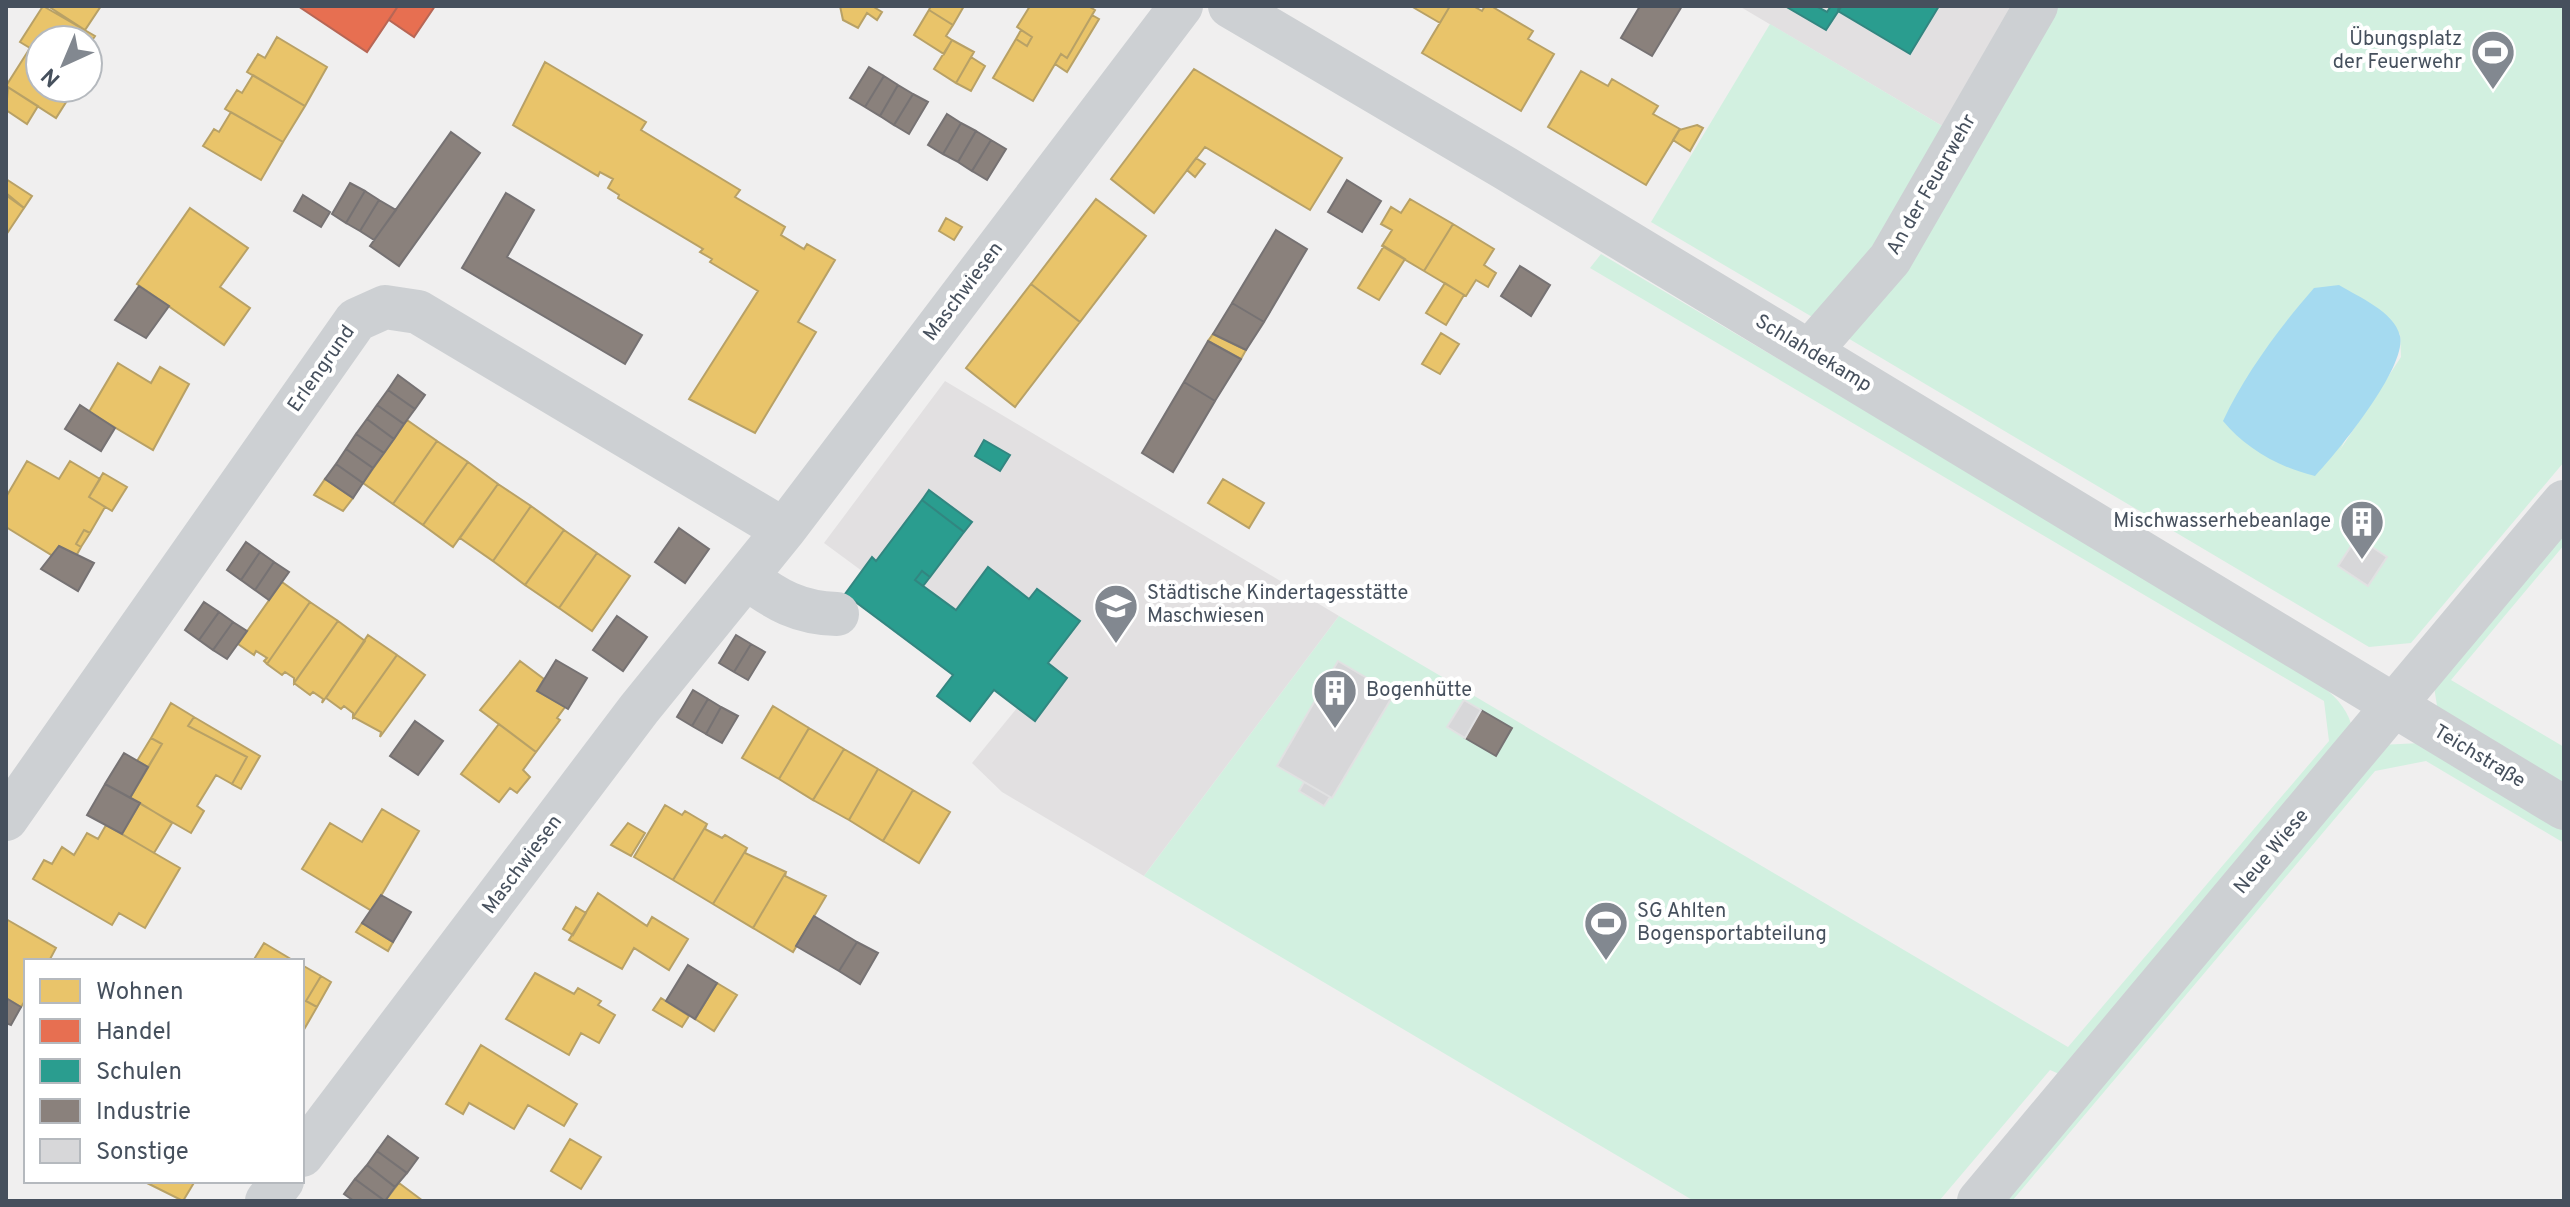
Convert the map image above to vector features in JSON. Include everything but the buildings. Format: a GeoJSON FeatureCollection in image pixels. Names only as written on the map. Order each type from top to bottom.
{"type":"FeatureCollection","features":[{"type":"Feature","properties":{"kind":"street","name":"Maschwiesen"},"geometry":{"type":"LineString","coordinates":[[304,1152],[639,709],[784,530],[1181,6]]}},
{"type":"Feature","properties":{"kind":"street","name":"Schlahdekamp"},"geometry":{"type":"LineString","coordinates":[[1230,6],[1810,351],[2394,706]]}},
{"type":"Feature","properties":{"kind":"street","name":"An der Feuerwehr"},"geometry":{"type":"LineString","coordinates":[[1810,351],[1890,259],[2036,6]]}},
{"type":"Feature","properties":{"kind":"street","name":"Erlengrund"},"geometry":{"type":"LineString","coordinates":[[6,819],[356,320],[385,307],[418,312],[784,530]]}},
{"type":"Feature","properties":{"kind":"street","name":"Neue Wiese"},"geometry":{"type":"LineString","coordinates":[[1979,1201],[2564,502]]}},
{"type":"Feature","properties":{"kind":"street"},"geometry":{"type":"LineString","coordinates":[[746,577],[777,600],[802,611],[837,614]]}},
{"type":"Feature","properties":{"kind":"street","name":"Teichstraße"},"geometry":{"type":"LineString","coordinates":[[2394,706],[2564,808]]}},
{"type":"Feature","properties":{"kind":"street"},"geometry":{"type":"LineString","coordinates":[[267,1201],[280,1183]]}},
{"type":"Feature","properties":{"kind":"shaded area"},"geometry":{"type":"Polygon","coordinates":[[[1739,6],[2015,6],[1944,127],[1739,6]]]}},
{"type":"Feature","properties":{"kind":"shaded area","name":"Städtische Kindertagesstätte Maschwiesen"},"geometry":{"type":"Polygon","coordinates":[[[945,381],[1339,616],[1144,876],[1002,792],[972,763],[1017,708],[994,690],[970,721],[937,696],[953,675],[862,571],[824,543],[945,381]]]}},
{"type":"Feature","properties":{"kind":"green space"},"geometry":{"type":"Polygon","coordinates":[[[2056,6],[2564,6],[2564,462],[2411,643],[2369,647],[1846,337],[2056,6]],[[2400,333],[2340,450],[2401,357],[2400,333]]]}},
{"type":"Feature","properties":{"kind":"green space"},"geometry":{"type":"Polygon","coordinates":[[[1770,24],[1944,127],[1874,248],[1814,318],[1651,222],[1770,24]]]}},
{"type":"Feature","properties":{"kind":"green space","name":"SG Ahlten Bogensportabteilung"},"geometry":{"type":"Polygon","coordinates":[[[1601,254],[2280,656],[2327,690],[2345,710],[2351,723],[2353,736],[2066,1077],[2050,1070],[1939,1201],[1694,1201],[1144,876],[1339,616],[2068,1047],[2329,741],[2324,701],[1590,268],[1601,254]]]}},
{"type":"Feature","properties":{"kind":"green space"},"geometry":{"type":"Polygon","coordinates":[[[2564,526],[2564,545],[2451,680],[2564,747],[2564,788],[2438,712],[2434,687],[2564,526]]]}},
{"type":"Feature","properties":{"kind":"green space"},"geometry":{"type":"Polygon","coordinates":[[[2420,743],[2564,827],[2564,843],[2426,761],[2375,771],[2012,1201],[1992,1201],[2380,745],[2420,743]]]}},
{"type":"Feature","properties":{"kind":"water"},"geometry":{"type":"Polygon","coordinates":[[[2339,285],[2391,319],[2400,336],[2399,350],[2393,368],[2369,409],[2315,476],[2264,456],[2223,421],[2264,352],[2314,288],[2339,285]]]}},
{"type":"Feature","properties":{"kind":"place","name":"Übungsplatz der Feuerwehr"},"geometry":{"type":"Point","coordinates":[2493,91]}},
{"type":"Feature","properties":{"kind":"place","name":"Mischwasserhebeanlage"},"geometry":{"type":"Point","coordinates":[2362,561]}},
{"type":"Feature","properties":{"kind":"place","name":"Städtische Kindertagesstätte Maschwiesen"},"geometry":{"type":"Point","coordinates":[1116,645]}},
{"type":"Feature","properties":{"kind":"place","name":"Bogenhütte"},"geometry":{"type":"Point","coordinates":[1335,730]}},
{"type":"Feature","properties":{"kind":"place","name":"SG Ahlten Bogensportabteilung"},"geometry":{"type":"Point","coordinates":[1606,962]}}]}
